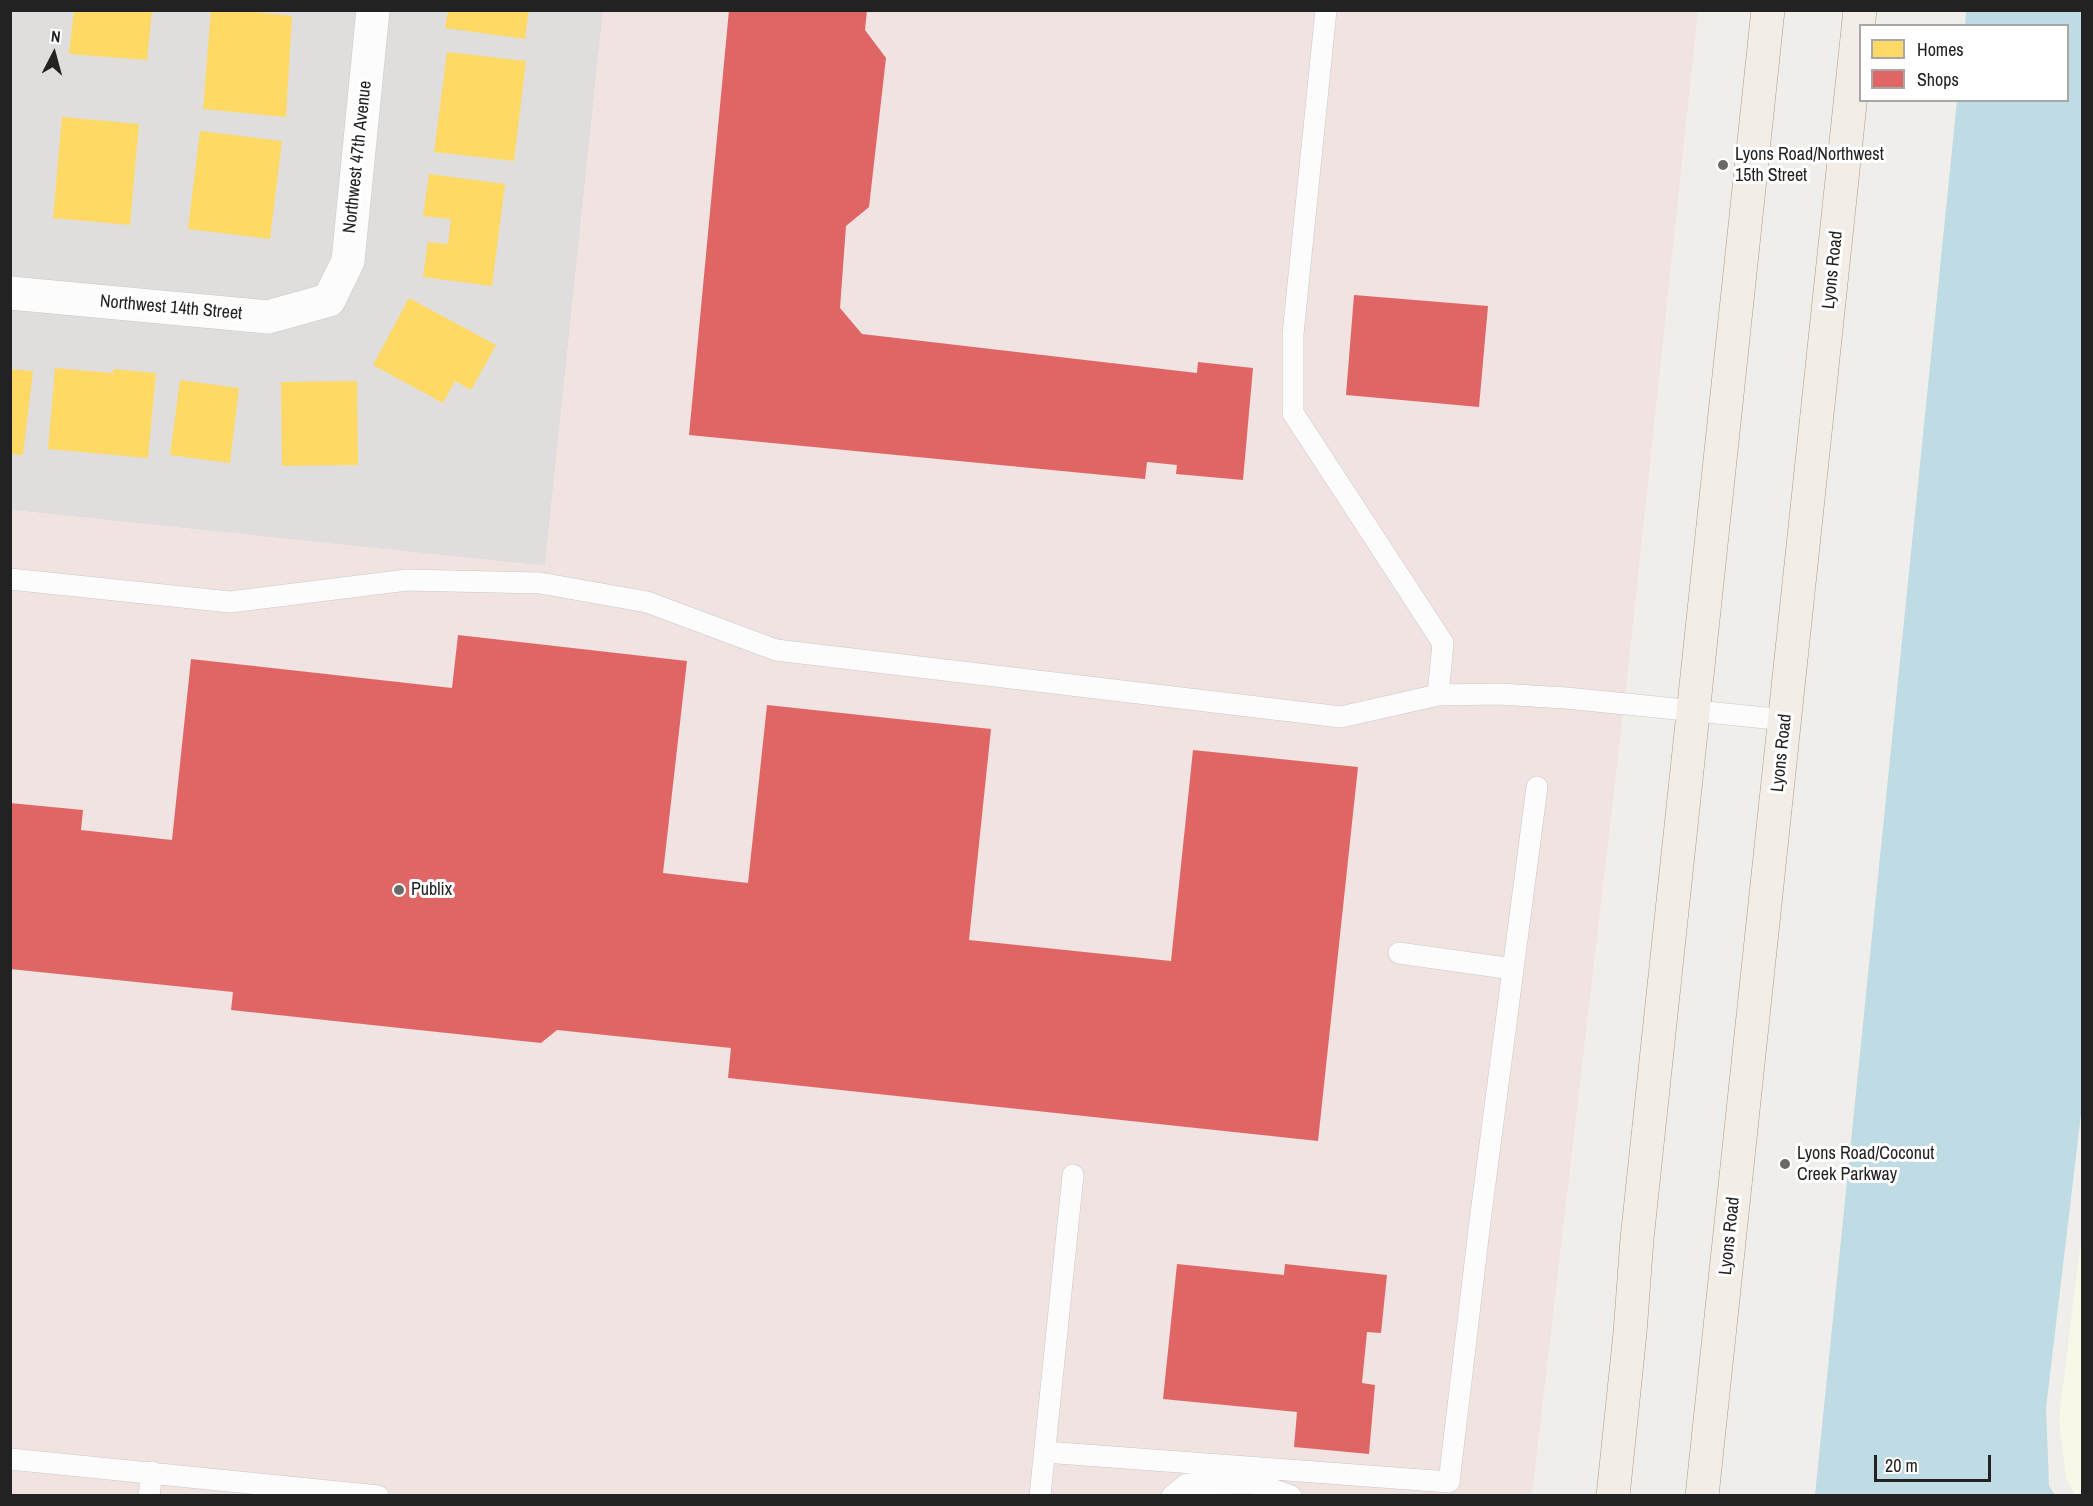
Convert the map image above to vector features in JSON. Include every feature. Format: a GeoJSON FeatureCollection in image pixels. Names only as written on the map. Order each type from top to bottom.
{"type":"FeatureCollection","features":[{"type":"Feature","properties":{"kind":"main road"},"geometry":{"type":"LineString","coordinates":[[1613,1496],[1639,1216],[1768,10]]}},
{"type":"Feature","properties":{"kind":"main road","name":"Lyons Road"},"geometry":{"type":"LineString","coordinates":[[1702,1496],[1860,10]]}},
{"type":"Feature","properties":{"kind":"street","name":"Northwest 47th Avenue"},"geometry":{"type":"LineString","coordinates":[[329,300],[348,261],[373,10]]}},
{"type":"Feature","properties":{"kind":"street","name":"Northwest 14th Street"},"geometry":{"type":"LineString","coordinates":[[10,293],[268,317],[329,300]]}},
{"type":"Feature","properties":{"kind":"lane"},"geometry":{"type":"LineString","coordinates":[[1326,10],[1293,334],[1293,413],[1443,643],[1438,695]]}},
{"type":"Feature","properties":{"kind":"lane"},"geometry":{"type":"LineString","coordinates":[[10,579],[230,602],[407,580],[540,583],[647,602],[776,650],[1341,717],[1438,695],[1498,694],[1566,698],[1786,720]]}},
{"type":"Feature","properties":{"kind":"lane"},"geometry":{"type":"LineString","coordinates":[[1045,1452],[1448,1489],[1537,787]]}},
{"type":"Feature","properties":{"kind":"lane"},"geometry":{"type":"LineString","coordinates":[[1399,953],[1513,969]]}},
{"type":"Feature","properties":{"kind":"lane"},"geometry":{"type":"LineString","coordinates":[[1040,1496],[1073,1175]]}},
{"type":"Feature","properties":{"kind":"lane"},"geometry":{"type":"LineString","coordinates":[[10,1459],[152,1472],[242,1489],[378,1496]]}},
{"type":"Feature","properties":{"kind":"lane"},"geometry":{"type":"LineString","coordinates":[[149,1496],[152,1472]]}},
{"type":"Feature","properties":{"kind":"lane"},"geometry":{"type":"LineString","coordinates":[[1172,1496],[1187,1484],[1254,1483],[1291,1496]]}},
{"type":"Feature","properties":{"kind":"shaded area"},"geometry":{"type":"Polygon","coordinates":[[[11,11],[603,11],[545,566],[11,510],[11,11]]]}},
{"type":"Feature","properties":{"kind":"shaded area"},"geometry":{"type":"Polygon","coordinates":[[[603,11],[1698,11],[1627,680],[1532,1495],[11,1496],[11,510],[545,566],[603,11]]]}},
{"type":"Feature","properties":{"kind":"shaded area"},"geometry":{"type":"Polygon","coordinates":[[[2082,1231],[2082,1495],[2076,1496],[2066,1478],[2059,1419],[2082,1231]]]}},
{"type":"Feature","properties":{"kind":"water"},"geometry":{"type":"Polygon","coordinates":[[[1966,11],[2082,11],[2082,1106],[2046,1408],[2049,1486],[2055,1495],[1815,1495],[1957,102],[2069,102],[2069,24],[1965,24],[1966,11]]]}},
{"type":"Feature","properties":{"kind":"building: Homes"},"geometry":{"type":"Polygon","coordinates":[[[74,10],[152,10],[147,60],[69,54],[74,10]]]}},
{"type":"Feature","properties":{"kind":"building: Homes"},"geometry":{"type":"Polygon","coordinates":[[[211,10],[237,10],[292,16],[286,117],[203,109],[211,10]]]}},
{"type":"Feature","properties":{"kind":"building: Homes"},"geometry":{"type":"Polygon","coordinates":[[[448,10],[529,10],[525,39],[445,28],[448,10]]]}},
{"type":"Feature","properties":{"kind":"building: Homes"},"geometry":{"type":"Polygon","coordinates":[[[447,52],[526,61],[514,161],[434,152],[447,52]]]}},
{"type":"Feature","properties":{"kind":"building: Homes"},"geometry":{"type":"Polygon","coordinates":[[[62,117],[139,124],[130,225],[53,218],[62,117]]]}},
{"type":"Feature","properties":{"kind":"building: Homes"},"geometry":{"type":"Polygon","coordinates":[[[200,131],[282,141],[270,239],[188,229],[200,131]]]}},
{"type":"Feature","properties":{"kind":"building: Homes"},"geometry":{"type":"Polygon","coordinates":[[[429,174],[505,184],[492,286],[423,277],[428,242],[448,244],[451,219],[423,216],[429,174]]]}},
{"type":"Feature","properties":{"kind":"building: Homes"},"geometry":{"type":"Polygon","coordinates":[[[409,298],[496,345],[471,390],[455,381],[443,403],[373,365],[409,298]]]}},
{"type":"Feature","properties":{"kind":"building: Homes"},"geometry":{"type":"Polygon","coordinates":[[[55,368],[113,373],[113,369],[156,373],[148,458],[48,449],[55,368]]]}},
{"type":"Feature","properties":{"kind":"building: Homes"},"geometry":{"type":"Polygon","coordinates":[[[10,369],[33,371],[23,455],[10,454],[10,369]]]}},
{"type":"Feature","properties":{"kind":"building: Homes"},"geometry":{"type":"Polygon","coordinates":[[[180,380],[239,388],[230,463],[170,455],[180,380]]]}},
{"type":"Feature","properties":{"kind":"building: Homes"},"geometry":{"type":"Polygon","coordinates":[[[357,381],[358,465],[282,466],[281,382],[357,381]]]}},
{"type":"Feature","properties":{"kind":"building: Shops"},"geometry":{"type":"Polygon","coordinates":[[[729,10],[867,10],[865,30],[886,58],[869,207],[846,226],[840,308],[862,334],[1197,373],[1198,362],[1253,368],[1243,480],[1176,474],[1177,465],[1147,462],[1145,479],[689,435],[729,10]]]}},
{"type":"Feature","properties":{"kind":"building: Shops"},"geometry":{"type":"Polygon","coordinates":[[[1354,295],[1488,306],[1479,407],[1346,395],[1354,295]]]}},
{"type":"Feature","properties":{"kind":"building: Shops"},"geometry":{"type":"Polygon","coordinates":[[[458,635],[687,661],[663,873],[748,883],[767,705],[991,729],[969,940],[1171,961],[1193,750],[1358,767],[1318,1141],[728,1078],[731,1048],[557,1030],[541,1043],[231,1010],[233,992],[10,969],[10,803],[83,810],[81,830],[172,840],[191,659],[452,688],[458,635]]]}},
{"type":"Feature","properties":{"kind":"building: Shops"},"geometry":{"type":"Polygon","coordinates":[[[1177,1264],[1284,1275],[1285,1264],[1387,1275],[1381,1333],[1367,1332],[1362,1383],[1375,1385],[1369,1454],[1294,1447],[1297,1412],[1163,1399],[1177,1264]]]}},
{"type":"Feature","properties":{"kind":"building: Shops"},"geometry":{"type":"Polygon","coordinates":[[[1221,1489],[1261,1493],[1261,1496],[1220,1496],[1221,1489]]]}},
{"type":"Feature","properties":{"kind":"place","name":"Lyons Road/Northwest 15th Street"},"geometry":{"type":"Point","coordinates":[1723,165]}},
{"type":"Feature","properties":{"kind":"place","name":"Publix"},"geometry":{"type":"Point","coordinates":[399,890]}},
{"type":"Feature","properties":{"kind":"place","name":"Lyons Road/Coconut Creek Parkway"},"geometry":{"type":"Point","coordinates":[1785,1164]}}]}
